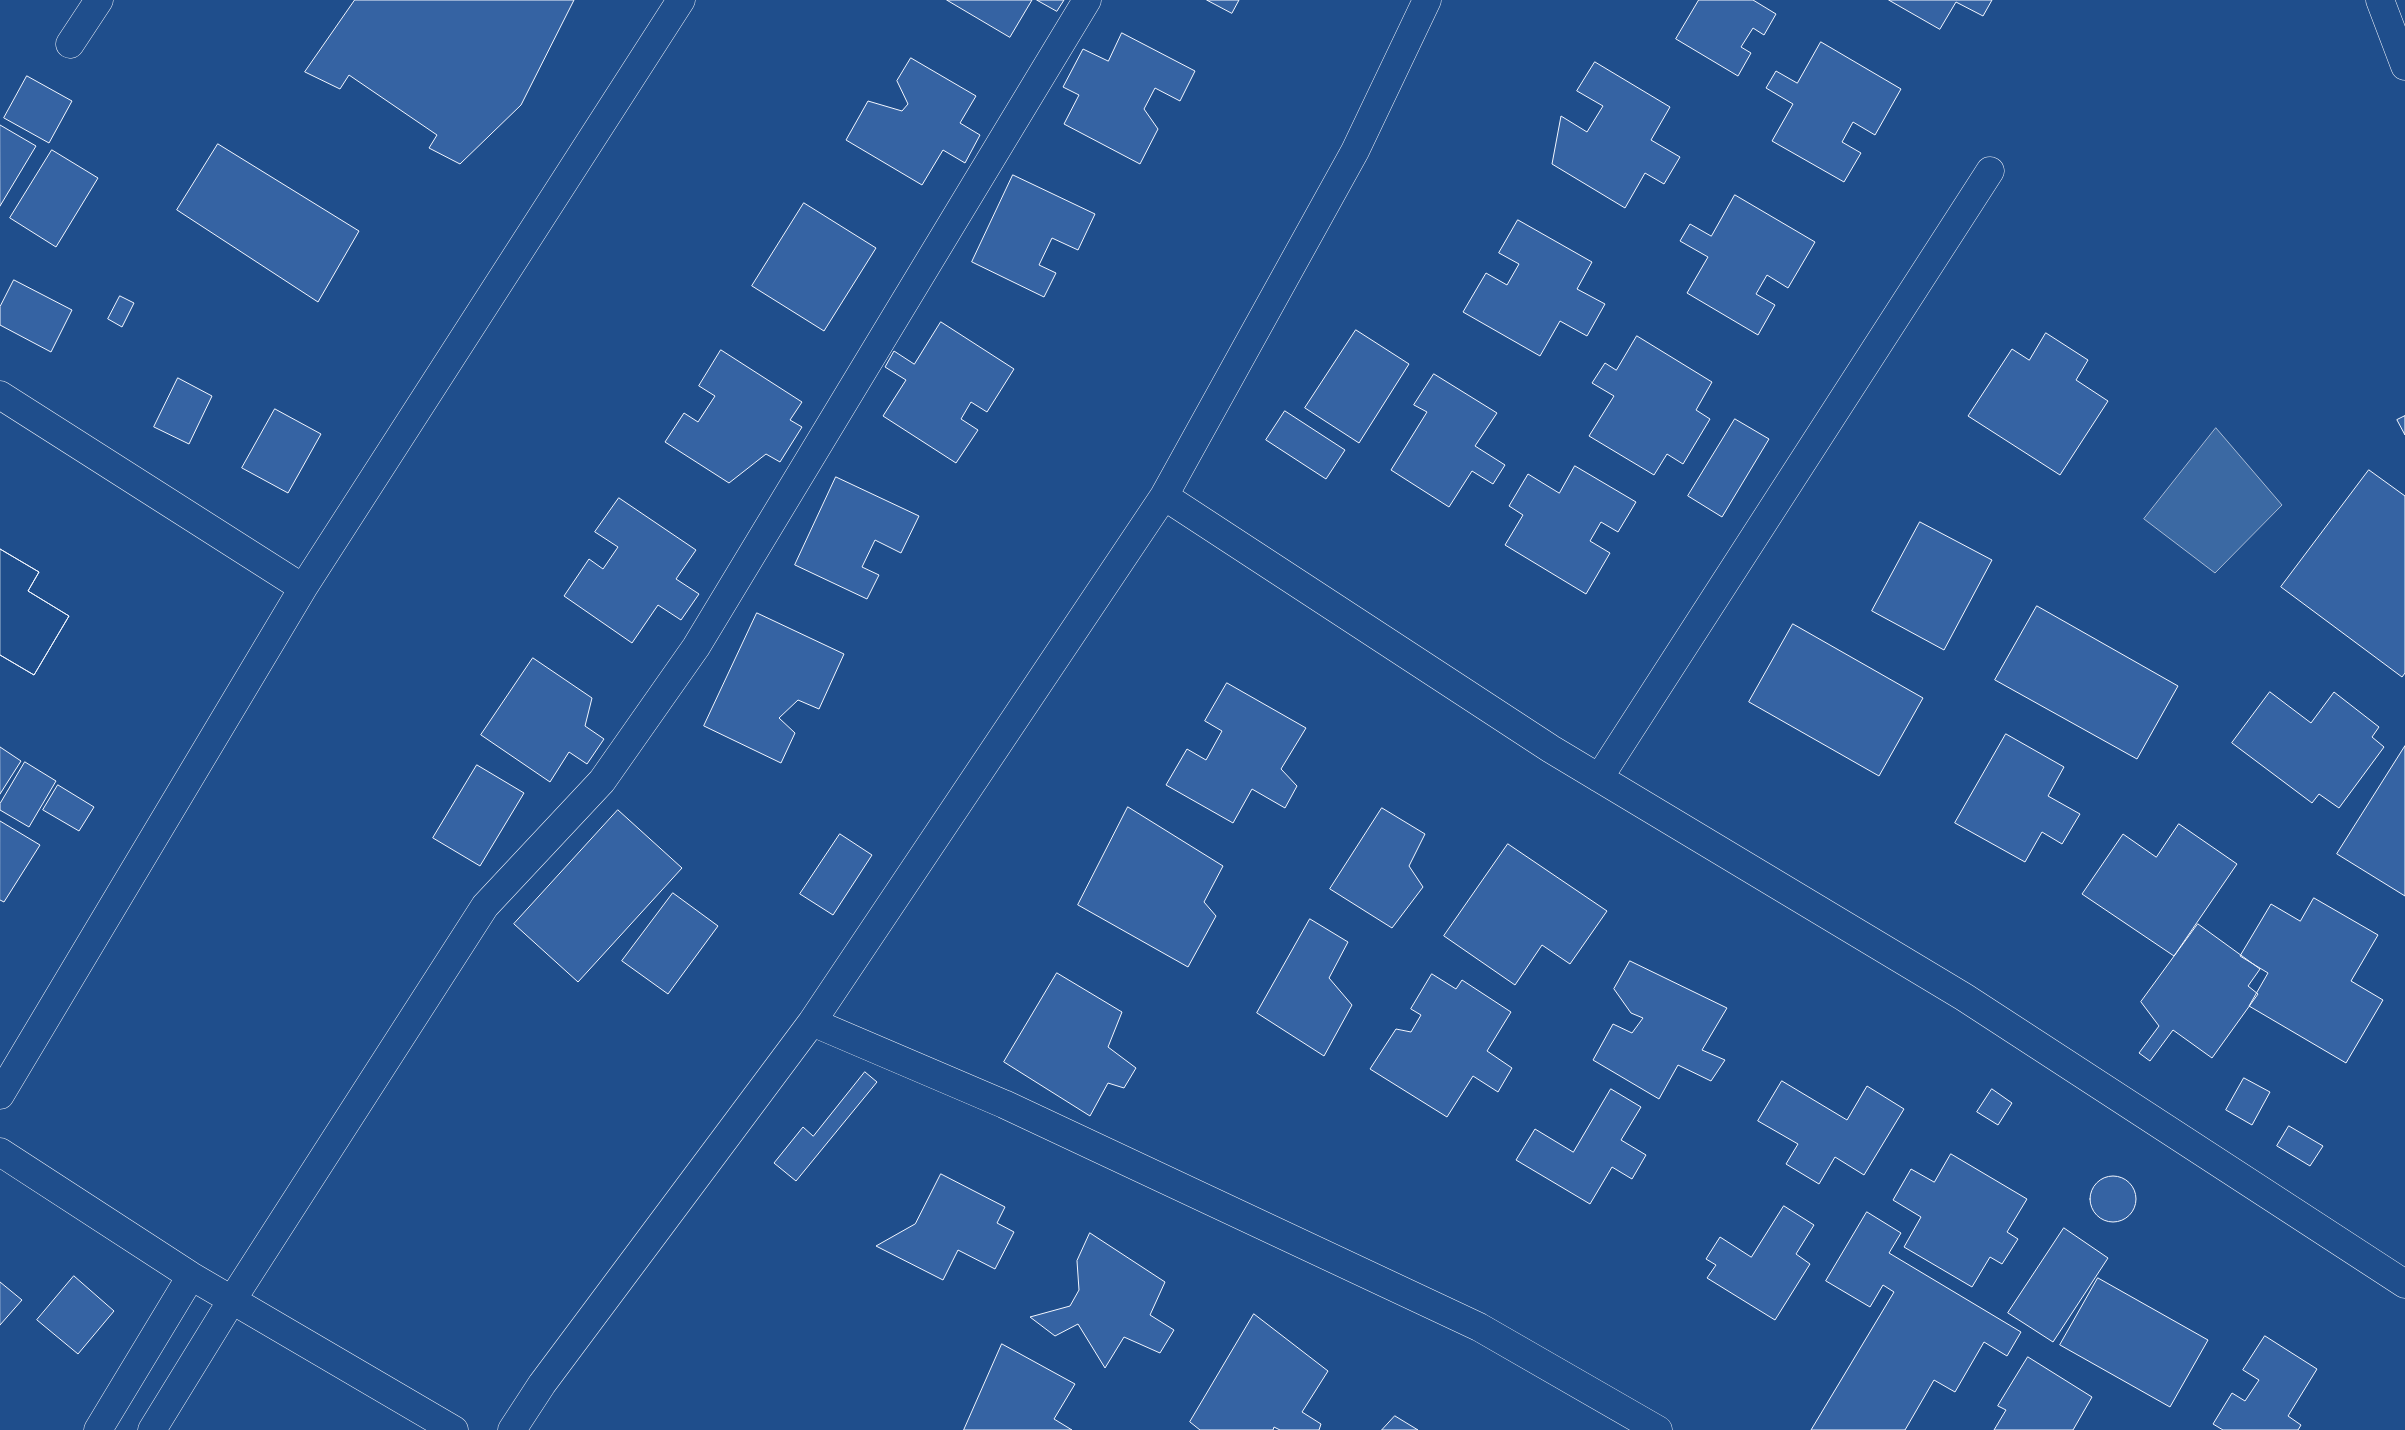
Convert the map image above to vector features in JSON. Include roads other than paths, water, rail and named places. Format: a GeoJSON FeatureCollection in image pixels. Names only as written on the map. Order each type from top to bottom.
{"type":"FeatureCollection","features":[{"type":"Feature","properties":{"kind":"street"},"geometry":{"type":"LineString","coordinates":[[70,44],[99,0]]}},
{"type":"Feature","properties":{"kind":"street"},"geometry":{"type":"LineString","coordinates":[[152,1430],[232,1300],[485,906],[602,781],[696,647],[1087,0]]}},
{"type":"Feature","properties":{"kind":"street"},"geometry":{"type":"LineString","coordinates":[[512,1430],[542,1384],[812,1022],[1164,496],[1356,151],[1427,0]]}},
{"type":"Feature","properties":{"kind":"street"},"geometry":{"type":"LineString","coordinates":[[2380,0],[2405,66]]}},
{"type":"Feature","properties":{"kind":"street"},"geometry":{"type":"LineString","coordinates":[[0,1095],[303,588],[674,3]]}},
{"type":"Feature","properties":{"kind":"street"},"geometry":{"type":"LineString","coordinates":[[1599,778],[1990,171]]}},
{"type":"Feature","properties":{"kind":"street"},"geometry":{"type":"LineString","coordinates":[[0,395],[303,588]]}},
{"type":"Feature","properties":{"kind":"street"},"geometry":{"type":"LineString","coordinates":[[1164,496],[1551,749],[1964,997],[2405,1284]]}},
{"type":"Feature","properties":{"kind":"street"},"geometry":{"type":"LineString","coordinates":[[812,1022],[1004,1104],[1479,1327],[1658,1430]]}},
{"type":"Feature","properties":{"kind":"street"},"geometry":{"type":"LineString","coordinates":[[0,1152],[191,1276],[454,1430]]}},
{"type":"Feature","properties":{"kind":"street"},"geometry":{"type":"LineString","coordinates":[[98,1430],[191,1276]]}},
{"type":"Feature","properties":{"kind":"water"},"geometry":{"type":"Polygon","coordinates":[[[2216,428],[2282,505],[2215,573],[2144,519],[2216,428]]]}}]}
